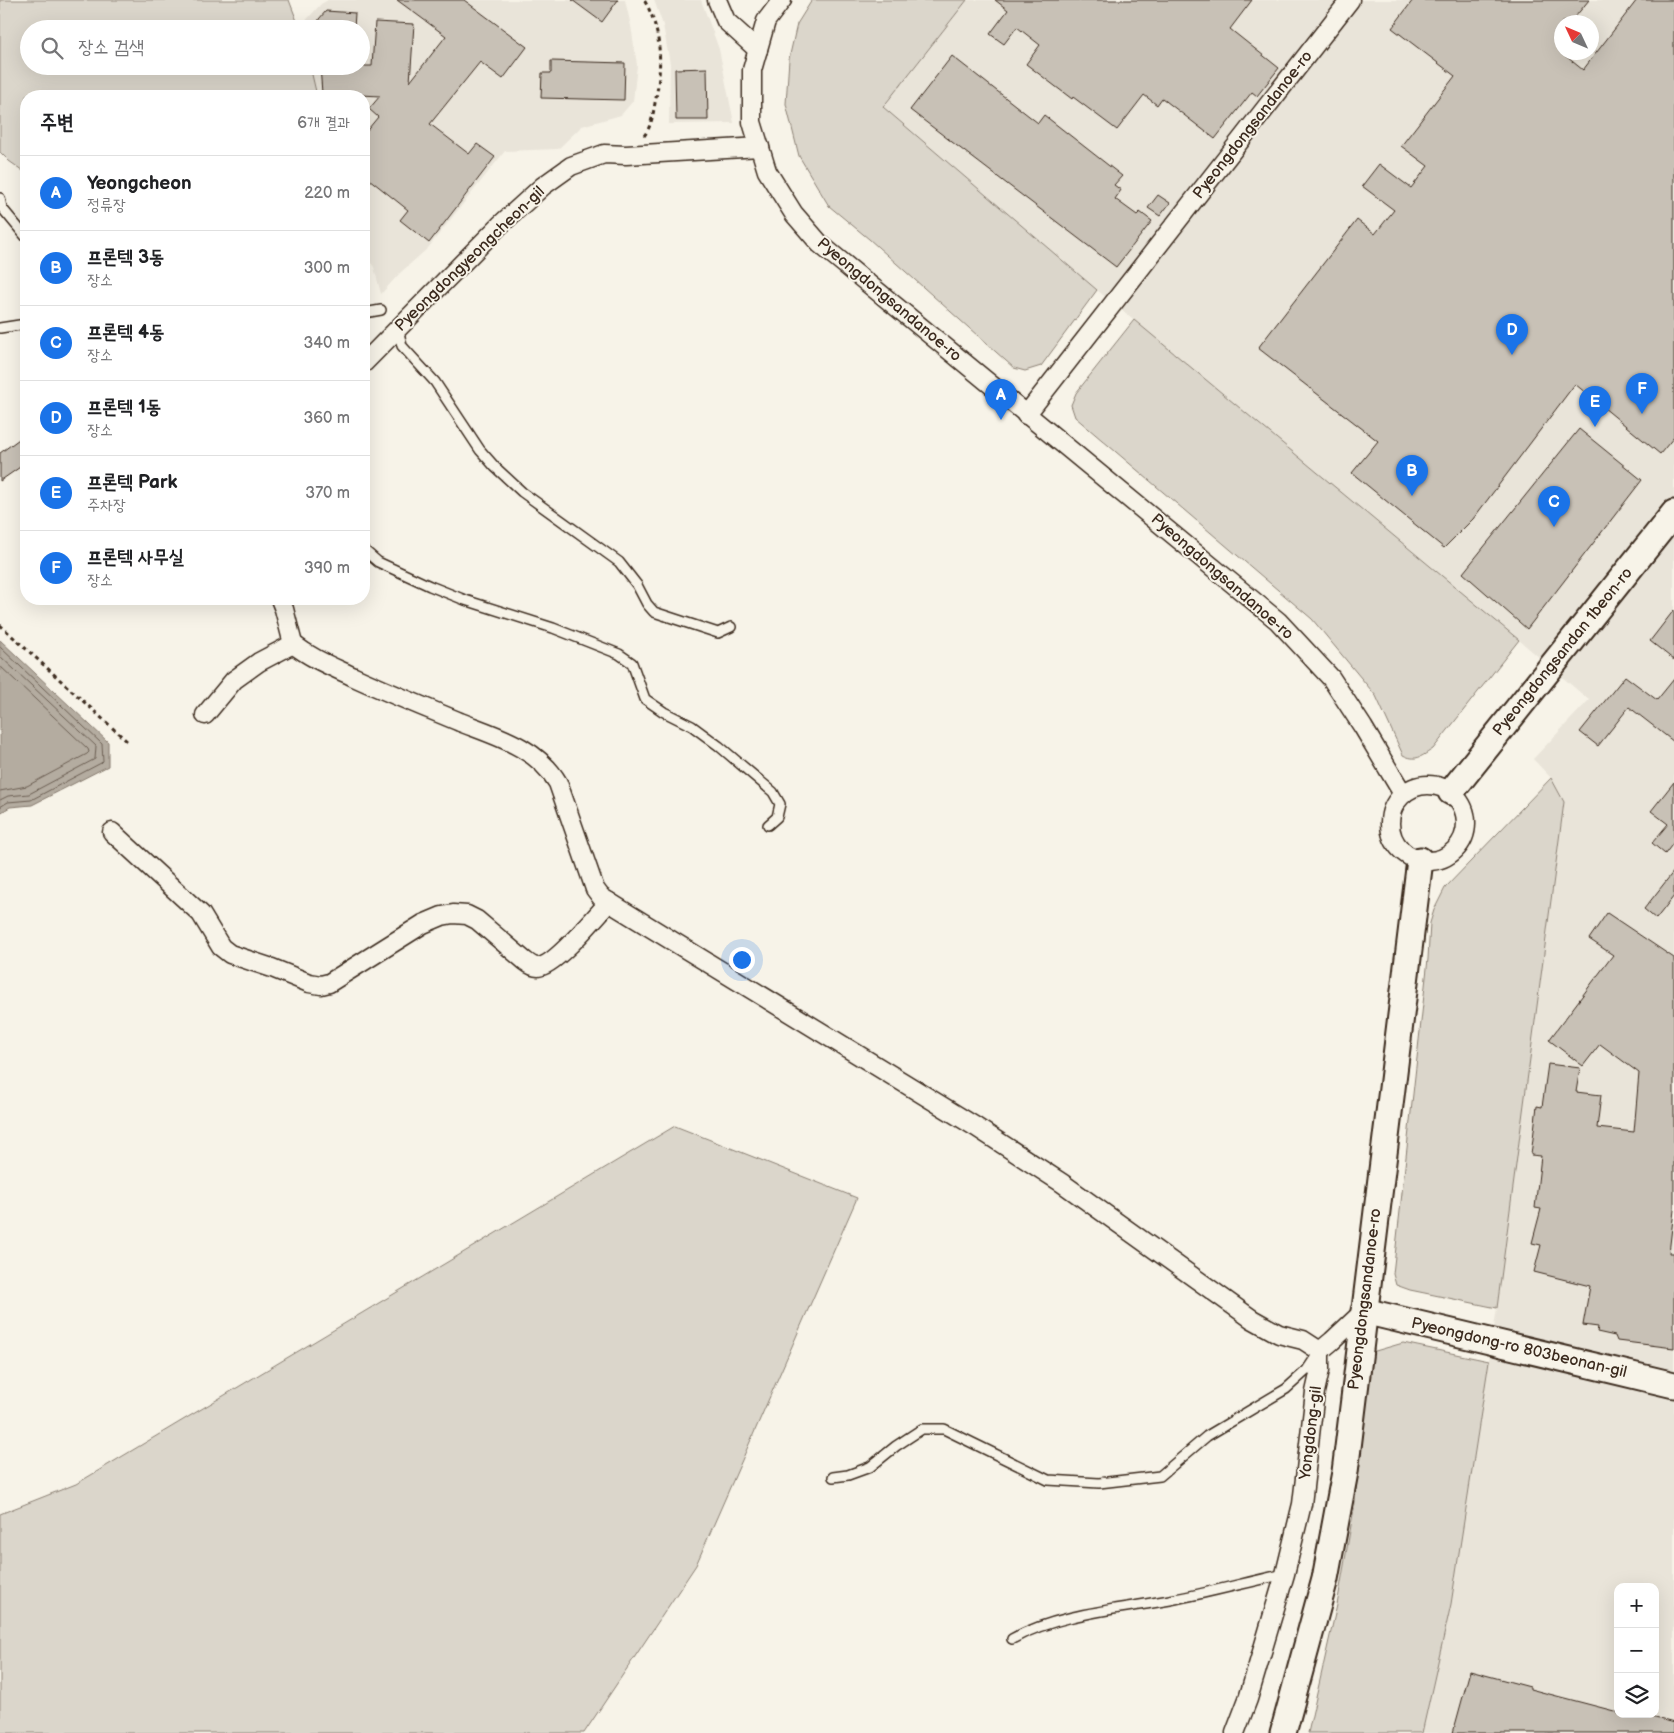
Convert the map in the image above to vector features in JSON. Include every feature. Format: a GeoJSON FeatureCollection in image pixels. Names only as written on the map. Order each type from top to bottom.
{"type":"FeatureCollection","features":[{"type":"Feature","properties":{"kind":"street"},"geometry":{"type":"LineString","coordinates":[[717,0],[726,21],[758,50]]}},
{"type":"Feature","properties":{"kind":"street","name":"Pyeongdongsandanoe-ro"},"geometry":{"type":"LineString","coordinates":[[782,0],[766,21],[752,70],[752,122],[767,171],[794,214],[820,244],[1278,621],[1331,678],[1403,794]]}},
{"type":"Feature","properties":{"kind":"street","name":"Pyeongdongsandanoe-ro"},"geometry":{"type":"LineString","coordinates":[[1026,415],[1350,0]]}},
{"type":"Feature","properties":{"kind":"street","name":"Pyeongdongyeongcheon-gil"},"geometry":{"type":"LineString","coordinates":[[370,357],[500,225],[543,186],[571,166],[604,154],[760,147]]}},
{"type":"Feature","properties":{"kind":"street","name":"Pyeongdongsandan 1beon-ro"},"geometry":{"type":"LineString","coordinates":[[1451,792],[1674,512]]}},
{"type":"Feature","properties":{"kind":"street"},"geometry":{"type":"LineString","coordinates":[[282,605],[293,644],[306,655],[396,696],[522,747],[542,761],[552,771],[558,782],[595,889],[609,902],[976,1127],[1062,1183],[1252,1319],[1279,1334],[1303,1340],[1320,1350],[1364,1311]]}},
{"type":"Feature","properties":{"kind":"street"},"geometry":{"type":"LineString","coordinates":[[205,715],[239,676],[259,662],[293,644]]}},
{"type":"Feature","properties":{"kind":"street"},"geometry":{"type":"LineString","coordinates":[[1426,784],[1439,786],[1451,792],[1460,802],[1465,814],[1466,828],[1462,840],[1454,850],[1444,857],[1433,861],[1420,860],[1409,856],[1399,849],[1392,838],[1389,826],[1390,814],[1395,803],[1403,794],[1413,787],[1426,784]]}},
{"type":"Feature","properties":{"kind":"street"},"geometry":{"type":"LineString","coordinates":[[112,832],[200,914],[221,948],[230,954],[309,983],[321,985],[329,983],[422,924],[453,914],[477,920],[524,960],[538,967],[552,961],[609,902]]}},
{"type":"Feature","properties":{"kind":"street","name":"Pyeongdongsandanoe-ro"},"geometry":{"type":"LineString","coordinates":[[1283,1733],[1322,1589],[1345,1472],[1420,860]]}},
{"type":"Feature","properties":{"kind":"street","name":"Pyeongdong-ro 803beonan-gil"},"geometry":{"type":"LineString","coordinates":[[1364,1311],[1674,1385]]}},
{"type":"Feature","properties":{"kind":"street","name":"Yongdong-gil"},"geometry":{"type":"LineString","coordinates":[[1235,1733],[1248,1699],[1285,1574],[1302,1504],[1315,1392],[1320,1370],[1320,1350]]}},
{"type":"Feature","properties":{"kind":"lane"},"geometry":{"type":"LineString","coordinates":[[0,198],[2,208],[20,230]]}},
{"type":"Feature","properties":{"kind":"lane"},"geometry":{"type":"LineString","coordinates":[[370,312],[381,310]]}},
{"type":"Feature","properties":{"kind":"lane"},"geometry":{"type":"LineString","coordinates":[[0,328],[20,325]]}},
{"type":"Feature","properties":{"kind":"lane"},"geometry":{"type":"LineString","coordinates":[[398,328],[402,346],[435,382],[480,450],[522,492],[619,562],[637,585],[647,604],[654,612],[718,633],[731,627]]}},
{"type":"Feature","properties":{"kind":"lane"},"geometry":{"type":"LineString","coordinates":[[370,555],[378,562],[465,600],[553,628],[619,654],[632,663],[645,699],[664,712],[692,726],[773,792],[780,804],[777,817],[768,825]]}},
{"type":"Feature","properties":{"kind":"lane"},"geometry":{"type":"LineString","coordinates":[[833,1477],[848,1475],[870,1467],[896,1446],[922,1429],[944,1429],[1048,1480],[1099,1483],[1160,1476],[1207,1436],[1286,1389],[1307,1370],[1320,1350]]}},
{"type":"Feature","properties":{"kind":"lane"},"geometry":{"type":"LineString","coordinates":[[1012,1639],[1026,1631],[1077,1616],[1173,1599],[1285,1574]]}},
{"type":"Feature","properties":{"kind":"path"},"geometry":{"type":"LineString","coordinates":[[626,154],[645,134],[651,122],[661,70],[659,42],[652,16],[644,0]]}},
{"type":"Feature","properties":{"kind":"path"},"geometry":{"type":"LineString","coordinates":[[0,625],[129,743]]}},
{"type":"Feature","properties":{"kind":"shaded area"},"geometry":{"type":"Polygon","coordinates":[[[0,0],[289,0],[297,20],[20,20],[20,75],[312,75],[316,90],[20,90],[20,169],[0,152],[0,0]]]}},
{"type":"Feature","properties":{"kind":"shaded area"},"geometry":{"type":"Polygon","coordinates":[[[328,0],[625,0],[637,65],[633,101],[621,115],[582,126],[558,149],[505,151],[428,248],[400,273],[381,294],[374,267],[370,262],[370,90],[316,90],[312,75],[370,75],[370,20],[306,20],[321,4],[328,0]]]}},
{"type":"Feature","properties":{"kind":"shaded area"},"geometry":{"type":"Polygon","coordinates":[[[654,0],[701,0],[719,49],[734,123],[669,124],[670,64],[663,25],[654,0]]]}},
{"type":"Feature","properties":{"kind":"shaded area"},"geometry":{"type":"Polygon","coordinates":[[[812,0],[967,0],[883,107],[1097,290],[1041,366],[1025,371],[1014,368],[869,239],[829,206],[799,156],[786,104],[789,59],[797,24],[812,0]]]}},
{"type":"Feature","properties":{"kind":"shaded area"},"geometry":{"type":"Polygon","coordinates":[[[967,0],[1674,0],[1674,1733],[1422,1733],[1451,1604],[1497,1308],[1564,802],[1551,778],[1533,759],[1589,700],[1097,290],[883,107],[967,0]]]}},
{"type":"Feature","properties":{"kind":"shaded area"},"geometry":{"type":"Polygon","coordinates":[[[1134,320],[1519,640],[1433,749],[1415,758],[1403,755],[1376,696],[1312,619],[1075,417],[1071,405],[1076,393],[1134,320]]]}},
{"type":"Feature","properties":{"kind":"shaded area"},"geometry":{"type":"Polygon","coordinates":[[[1551,778],[1564,802],[1497,1308],[1410,1290],[1396,1285],[1393,1274],[1428,959],[1430,923],[1434,910],[1445,888],[1551,778]]]}},
{"type":"Feature","properties":{"kind":"shaded area"},"geometry":{"type":"Polygon","coordinates":[[[675,1126],[857,1198],[696,1565],[584,1733],[0,1733],[0,1514],[76,1484],[675,1126]]]}},
{"type":"Feature","properties":{"kind":"shaded area"},"geometry":{"type":"Polygon","coordinates":[[[1403,1343],[1489,1361],[1451,1604],[1422,1733],[1308,1733],[1337,1605],[1355,1503],[1361,1423],[1372,1352],[1403,1343]]]}},
{"type":"Feature","properties":{"kind":"water"},"geometry":{"type":"Polygon","coordinates":[[[0,640],[108,742],[108,766],[32,805],[10,807],[0,813],[0,640]]]}},
{"type":"Feature","properties":{"kind":"building"},"geometry":{"type":"Polygon","coordinates":[[[397,0],[464,0],[527,47],[503,79],[480,62],[430,124],[469,154],[477,144],[495,157],[429,243],[400,220],[408,210],[370,180],[370,127],[378,117],[370,108],[380,96],[370,95],[370,90],[322,90],[321,75],[370,75],[375,22],[414,24],[410,82],[446,36],[397,0]]]}},
{"type":"Feature","properties":{"kind":"building"},"geometry":{"type":"Polygon","coordinates":[[[572,0],[618,0],[602,22],[572,0]]]}},
{"type":"Feature","properties":{"kind":"building"},"geometry":{"type":"Polygon","coordinates":[[[995,0],[1252,0],[1230,29],[1279,68],[1257,96],[1252,92],[1215,139],[1162,98],[1157,105],[1144,95],[1117,130],[1026,64],[1040,45],[1017,27],[1004,44],[990,34],[1008,10],[995,0]]]}},
{"type":"Feature","properties":{"kind":"building"},"geometry":{"type":"Polygon","coordinates":[[[1413,0],[1589,0],[1577,15],[1554,15],[1554,60],[1571,60],[1583,70],[1591,60],[1599,60],[1599,49],[1637,0],[1674,0],[1674,437],[1660,454],[1575,384],[1473,519],[1444,548],[1352,473],[1378,441],[1258,348],[1357,220],[1375,234],[1394,210],[1362,186],[1379,164],[1411,188],[1428,166],[1401,146],[1455,76],[1392,28],[1413,0]]]}},
{"type":"Feature","properties":{"kind":"building"},"geometry":{"type":"Polygon","coordinates":[[[326,11],[355,13],[355,20],[319,19],[326,11]]]}},
{"type":"Feature","properties":{"kind":"building"},"geometry":{"type":"Polygon","coordinates":[[[952,56],[1038,123],[1044,115],[1122,176],[1114,185],[1121,190],[1115,199],[1137,215],[1140,212],[1152,221],[1116,267],[910,110],[952,56]]]}},
{"type":"Feature","properties":{"kind":"building"},"geometry":{"type":"Polygon","coordinates":[[[551,61],[625,63],[624,100],[541,98],[542,73],[551,73],[551,61]]]}},
{"type":"Feature","properties":{"kind":"building"},"geometry":{"type":"Polygon","coordinates":[[[707,68],[708,120],[676,120],[675,69],[707,68]]]}},
{"type":"Feature","properties":{"kind":"building"},"geometry":{"type":"Polygon","coordinates":[[[1158,195],[1170,203],[1160,216],[1148,208],[1158,195]]]}},
{"type":"Feature","properties":{"kind":"building"},"geometry":{"type":"Polygon","coordinates":[[[1579,429],[1642,480],[1527,629],[1463,573],[1579,429]]]}},
{"type":"Feature","properties":{"kind":"building"},"geometry":{"type":"Polygon","coordinates":[[[20,438],[20,467],[0,481],[0,453],[20,438]]]}},
{"type":"Feature","properties":{"kind":"building"},"geometry":{"type":"Polygon","coordinates":[[[1674,610],[1674,660],[1650,641],[1674,610]]]}},
{"type":"Feature","properties":{"kind":"building"},"geometry":{"type":"Polygon","coordinates":[[[1625,676],[1657,700],[1674,679],[1674,742],[1629,707],[1598,746],[1580,732],[1625,676]]]}},
{"type":"Feature","properties":{"kind":"building"},"geometry":{"type":"Polygon","coordinates":[[[1674,782],[1674,842],[1665,854],[1652,843],[1668,824],[1651,811],[1674,782]]]}},
{"type":"Feature","properties":{"kind":"building"},"geometry":{"type":"Polygon","coordinates":[[[1674,871],[1674,896],[1656,919],[1644,909],[1674,871]]]}},
{"type":"Feature","properties":{"kind":"building"},"geometry":{"type":"Polygon","coordinates":[[[1607,913],[1674,958],[1674,1210],[1669,1253],[1674,1253],[1674,1348],[1617,1341],[1615,1336],[1597,1332],[1598,1327],[1583,1325],[1590,1286],[1534,1272],[1541,1245],[1532,1243],[1541,1209],[1535,1208],[1541,1156],[1531,1155],[1537,1106],[1542,1107],[1548,1064],[1580,1068],[1576,1092],[1601,1095],[1597,1128],[1634,1132],[1639,1073],[1600,1044],[1583,1066],[1549,1040],[1613,955],[1589,939],[1607,913]]]}},
{"type":"Feature","properties":{"kind":"building"},"geometry":{"type":"Polygon","coordinates":[[[1470,1671],[1614,1711],[1614,1718],[1655,1718],[1674,1723],[1674,1733],[1453,1733],[1470,1671]]]}},
{"type":"Feature","properties":{"kind":"place","name":"프론텍 1동"},"geometry":{"type":"Point","coordinates":[1512,355]}},
{"type":"Feature","properties":{"kind":"place","name":"프론텍 사무실"},"geometry":{"type":"Point","coordinates":[1642,414]}},
{"type":"Feature","properties":{"kind":"place","name":"Yeongcheon"},"geometry":{"type":"Point","coordinates":[1001,420]}},
{"type":"Feature","properties":{"kind":"place","name":"프론텍 Park"},"geometry":{"type":"Point","coordinates":[1595,427]}},
{"type":"Feature","properties":{"kind":"place","name":"프론텍 3동"},"geometry":{"type":"Point","coordinates":[1412,496]}},
{"type":"Feature","properties":{"kind":"place","name":"프론텍 4동"},"geometry":{"type":"Point","coordinates":[1554,527]}}]}
